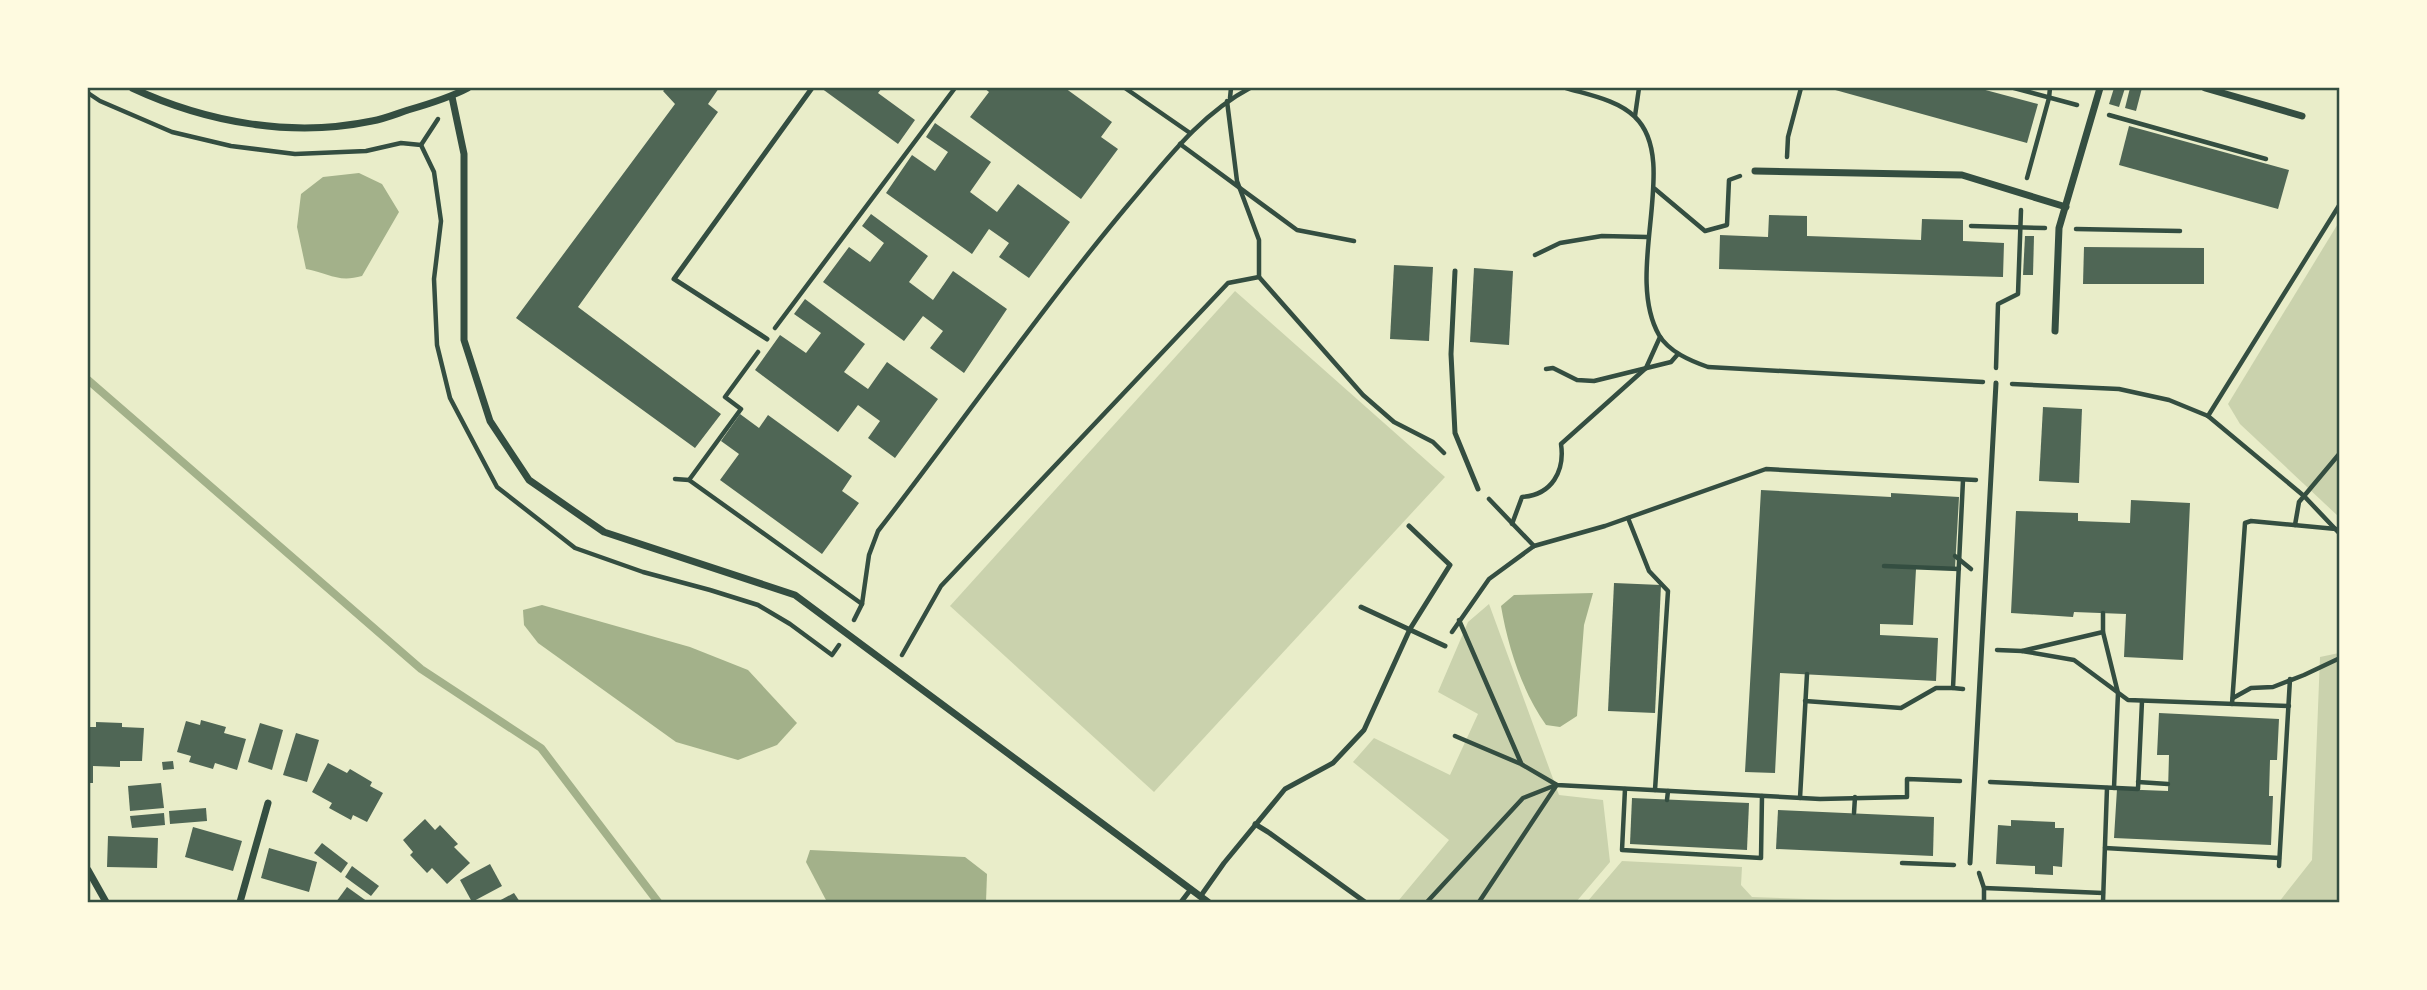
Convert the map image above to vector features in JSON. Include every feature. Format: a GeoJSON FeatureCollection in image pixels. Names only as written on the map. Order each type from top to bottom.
{"type":"FeatureCollection","features":[{"type":"Feature","properties":{"kind":"street"},"geometry":{"type":"LineString","coordinates":[[132,88],[168,104],[228,121],[308,128],[372,121],[452,97],[468,88]]}},
{"type":"Feature","properties":{"kind":"street"},"geometry":{"type":"LineString","coordinates":[[2055,331],[2059,228],[2100,88]]}},
{"type":"Feature","properties":{"kind":"street"},"geometry":{"type":"LineString","coordinates":[[2205,88],[2302,116]]}},
{"type":"Feature","properties":{"kind":"street"},"geometry":{"type":"LineString","coordinates":[[452,97],[464,154],[464,340],[490,421],[528,480],[604,532],[795,595],[1208,902]]}},
{"type":"Feature","properties":{"kind":"street"},"geometry":{"type":"LineString","coordinates":[[1755,172],[1962,175],[2066,207]]}},
{"type":"Feature","properties":{"kind":"street"},"geometry":{"type":"LineString","coordinates":[[240,902],[268,803]]}},
{"type":"Feature","properties":{"kind":"street"},"geometry":{"type":"LineString","coordinates":[[88,870],[106,902]]}},
{"type":"Feature","properties":{"kind":"lane"},"geometry":{"type":"LineString","coordinates":[[767,339],[674,279],[812,88]]}},
{"type":"Feature","properties":{"kind":"lane"},"geometry":{"type":"LineString","coordinates":[[1455,271],[1451,354],[1455,433],[1478,489]]}},
{"type":"Feature","properties":{"kind":"lane"},"geometry":{"type":"LineString","coordinates":[[1970,863],[1996,383]]}},
{"type":"Feature","properties":{"kind":"lane"},"geometry":{"type":"LineString","coordinates":[[1200,897],[1285,789],[1333,763],[1364,730],[1410,629],[1450,565],[1409,526]]}},
{"type":"Feature","properties":{"kind":"lane"},"geometry":{"type":"LineString","coordinates":[[1361,607],[1445,646]]}},
{"type":"Feature","properties":{"kind":"lane"},"geometry":{"type":"LineString","coordinates":[[1255,824],[1365,902]]}},
{"type":"Feature","properties":{"kind":"lane"},"geometry":{"type":"LineString","coordinates":[[1181,902],[1191,889]]}},
{"type":"Feature","properties":{"kind":"path"},"geometry":{"type":"LineString","coordinates":[[689,480],[741,409],[725,397],[955,88]]}},
{"type":"Feature","properties":{"kind":"path"},"geometry":{"type":"LineString","coordinates":[[1125,88],[1190,132]]}},
{"type":"Feature","properties":{"kind":"path"},"geometry":{"type":"LineString","coordinates":[[1231,88],[1229,99],[1239,186],[1259,240],[1259,277],[1363,395],[1394,422],[1433,442],[1451,461]]}},
{"type":"Feature","properties":{"kind":"path"},"geometry":{"type":"LineString","coordinates":[[848,633],[862,604],[869,555],[878,531],[1074,269],[1190,132],[1229,99],[1250,88]]}},
{"type":"Feature","properties":{"kind":"path"},"geometry":{"type":"LineString","coordinates":[[1566,88],[1618,105],[1635,116],[1648,132],[1654,166],[1654,188],[1647,237],[1648,301],[1660,337],[1678,354],[1708,367],[2119,389],[2169,400],[2208,416],[2304,496],[2338,532]]}},
{"type":"Feature","properties":{"kind":"path"},"geometry":{"type":"LineString","coordinates":[[1635,116],[1639,88]]}},
{"type":"Feature","properties":{"kind":"path"},"geometry":{"type":"LineString","coordinates":[[1787,172],[1788,137],[1801,88]]}},
{"type":"Feature","properties":{"kind":"path"},"geometry":{"type":"LineString","coordinates":[[2014,88],[2266,159]]}},
{"type":"Feature","properties":{"kind":"path"},"geometry":{"type":"LineString","coordinates":[[2026,179],[2050,88]]}},
{"type":"Feature","properties":{"kind":"path"},"geometry":{"type":"LineString","coordinates":[[1180,144],[1297,230],[1354,241]]}},
{"type":"Feature","properties":{"kind":"path"},"geometry":{"type":"LineString","coordinates":[[1654,188],[1705,231],[1727,225],[1729,180],[1755,172]]}},
{"type":"Feature","properties":{"kind":"path"},"geometry":{"type":"LineString","coordinates":[[2208,416],[2340,204]]}},
{"type":"Feature","properties":{"kind":"path"},"geometry":{"type":"LineString","coordinates":[[1996,383],[1998,303],[2018,294],[2021,208]]}},
{"type":"Feature","properties":{"kind":"path"},"geometry":{"type":"LineString","coordinates":[[1971,226],[2046,228]]}},
{"type":"Feature","properties":{"kind":"path"},"geometry":{"type":"LineString","coordinates":[[2067,228],[2180,231]]}},
{"type":"Feature","properties":{"kind":"path"},"geometry":{"type":"LineString","coordinates":[[1535,255],[1560,243],[1602,236],[1647,237]]}},
{"type":"Feature","properties":{"kind":"path"},"geometry":{"type":"LineString","coordinates":[[895,668],[941,586],[1228,283],[1259,277]]}},
{"type":"Feature","properties":{"kind":"path"},"geometry":{"type":"LineString","coordinates":[[1512,524],[1522,496],[1538,493],[1552,484],[1557,477],[1563,458],[1561,444],[1646,368],[1660,337]]}},
{"type":"Feature","properties":{"kind":"path"},"geometry":{"type":"LineString","coordinates":[[1546,369],[1553,368],[1577,380],[1594,382],[1671,362],[1678,354]]}},
{"type":"Feature","properties":{"kind":"path"},"geometry":{"type":"LineString","coordinates":[[2295,525],[2299,502],[2340,453]]}},
{"type":"Feature","properties":{"kind":"path"},"geometry":{"type":"LineString","coordinates":[[1445,646],[1459,620],[1489,579],[1534,547],[1628,518],[1766,469],[1991,481]]}},
{"type":"Feature","properties":{"kind":"path"},"geometry":{"type":"LineString","coordinates":[[675,479],[689,480],[862,604]]}},
{"type":"Feature","properties":{"kind":"path"},"geometry":{"type":"LineString","coordinates":[[1953,688],[1963,480]]}},
{"type":"Feature","properties":{"kind":"path"},"geometry":{"type":"LineString","coordinates":[[1478,489],[1534,547]]}},
{"type":"Feature","properties":{"kind":"path"},"geometry":{"type":"LineString","coordinates":[[1628,518],[1649,571],[1668,591],[1655,790]]}},
{"type":"Feature","properties":{"kind":"path"},"geometry":{"type":"LineString","coordinates":[[2232,701],[2245,523],[2251,521],[2295,525],[2338,532]]}},
{"type":"Feature","properties":{"kind":"path"},"geometry":{"type":"LineString","coordinates":[[1884,566],[1959,569]]}},
{"type":"Feature","properties":{"kind":"path"},"geometry":{"type":"LineString","coordinates":[[2103,613],[2103,632],[2118,693],[2114,788]]}},
{"type":"Feature","properties":{"kind":"path"},"geometry":{"type":"LineString","coordinates":[[1459,620],[1521,764]]}},
{"type":"Feature","properties":{"kind":"path"},"geometry":{"type":"LineString","coordinates":[[2022,652],[2103,632]]}},
{"type":"Feature","properties":{"kind":"path"},"geometry":{"type":"LineString","coordinates":[[1982,649],[2074,660],[2128,700],[2232,701],[2290,706]]}},
{"type":"Feature","properties":{"kind":"path"},"geometry":{"type":"LineString","coordinates":[[2232,701],[2251,688],[2273,687],[2340,658]]}},
{"type":"Feature","properties":{"kind":"path"},"geometry":{"type":"LineString","coordinates":[[1800,798],[1807,674]]}},
{"type":"Feature","properties":{"kind":"path"},"geometry":{"type":"LineString","coordinates":[[2279,866],[2290,679]]}},
{"type":"Feature","properties":{"kind":"path"},"geometry":{"type":"LineString","coordinates":[[1805,701],[1901,708],[1936,688],[1979,690]]}},
{"type":"Feature","properties":{"kind":"path"},"geometry":{"type":"LineString","coordinates":[[1427,902],[1523,798],[1557,785],[1800,798],[1907,797],[1908,779],[2138,789],[2142,701]]}},
{"type":"Feature","properties":{"kind":"path"},"geometry":{"type":"LineString","coordinates":[[1455,736],[1521,764],[1557,785]]}},
{"type":"Feature","properties":{"kind":"path"},"geometry":{"type":"LineString","coordinates":[[2138,782],[2168,784]]}},
{"type":"Feature","properties":{"kind":"path"},"geometry":{"type":"LineString","coordinates":[[1479,902],[1557,785]]}},
{"type":"Feature","properties":{"kind":"path"},"geometry":{"type":"LineString","coordinates":[[2103,902],[2107,788]]}},
{"type":"Feature","properties":{"kind":"path"},"geometry":{"type":"LineString","coordinates":[[1625,789],[1622,850],[1761,858],[1762,796]]}},
{"type":"Feature","properties":{"kind":"path"},"geometry":{"type":"LineString","coordinates":[[1667,800],[1668,791]]}},
{"type":"Feature","properties":{"kind":"path"},"geometry":{"type":"LineString","coordinates":[[1854,813],[1855,797]]}},
{"type":"Feature","properties":{"kind":"path"},"geometry":{"type":"LineString","coordinates":[[2105,848],[2279,858]]}},
{"type":"Feature","properties":{"kind":"path"},"geometry":{"type":"LineString","coordinates":[[1902,863],[1962,866],[1970,863],[1980,874],[1984,902]]}},
{"type":"Feature","properties":{"kind":"path"},"geometry":{"type":"LineString","coordinates":[[1984,888],[2104,893]]}},
{"type":"Feature","properties":{"kind":"shaded area"},"geometry":{"type":"Polygon","coordinates":[[[359,173],[382,184],[399,212],[362,276],[340,278],[306,269],[297,227],[301,194],[323,177],[359,173]]]}},
{"type":"Feature","properties":{"kind":"shaded area"},"geometry":{"type":"Polygon","coordinates":[[[2339,222],[2339,517],[2240,424],[2228,404],[2339,222]]]}},
{"type":"Feature","properties":{"kind":"shaded area"},"geometry":{"type":"Polygon","coordinates":[[[1235,291],[1445,477],[1154,792],[950,606],[1235,291]]]}},
{"type":"Feature","properties":{"kind":"shaded area"},"geometry":{"type":"Polygon","coordinates":[[[1593,593],[1584,625],[1577,716],[1560,727],[1546,725],[1537,712],[1517,668],[1501,606],[1514,595],[1593,593]]]}},
{"type":"Feature","properties":{"kind":"shaded area"},"geometry":{"type":"Polygon","coordinates":[[[1489,604],[1559,795],[1603,800],[1610,862],[1576,902],[1401,902],[1399,900],[1449,840],[1353,762],[1374,738],[1450,775],[1478,714],[1438,692],[1468,622],[1489,604]]]}},
{"type":"Feature","properties":{"kind":"shaded area"},"geometry":{"type":"Polygon","coordinates":[[[542,605],[690,647],[748,670],[797,723],[777,745],[738,760],[676,742],[538,643],[524,625],[523,610],[542,605]]]}},
{"type":"Feature","properties":{"kind":"shaded area"},"geometry":{"type":"Polygon","coordinates":[[[2339,653],[2339,902],[2279,902],[2312,860],[2320,657],[2339,653]]]}},
{"type":"Feature","properties":{"kind":"shaded area"},"geometry":{"type":"Polygon","coordinates":[[[810,850],[965,857],[987,874],[986,902],[827,902],[806,862],[810,850]]]}},
{"type":"Feature","properties":{"kind":"shaded area"},"geometry":{"type":"Polygon","coordinates":[[[1622,861],[1742,867],[1741,885],[1752,897],[1892,902],[1587,902],[1622,861]]]}},
{"type":"Feature","properties":{"kind":"building"},"geometry":{"type":"Polygon","coordinates":[[[666,88],[719,88],[708,104],[718,112],[578,307],[721,414],[695,448],[516,318],[675,104],[663,91],[666,88]]]}},
{"type":"Feature","properties":{"kind":"building"},"geometry":{"type":"Polygon","coordinates":[[[821,88],[882,88],[878,93],[915,120],[898,144],[821,88]]]}},
{"type":"Feature","properties":{"kind":"building"},"geometry":{"type":"Polygon","coordinates":[[[984,88],[1065,88],[1112,122],[1101,137],[1118,149],[1081,199],[970,117],[989,92],[984,88]]]}},
{"type":"Feature","properties":{"kind":"building"},"geometry":{"type":"Polygon","coordinates":[[[1828,88],[1978,88],[2038,104],[2027,143],[1828,88]]]}},
{"type":"Feature","properties":{"kind":"building"},"geometry":{"type":"Polygon","coordinates":[[[2114,88],[2125,88],[2119,107],[2109,104],[2114,88]]]}},
{"type":"Feature","properties":{"kind":"building"},"geometry":{"type":"Polygon","coordinates":[[[2130,88],[2142,88],[2136,111],[2125,108],[2130,88]]]}},
{"type":"Feature","properties":{"kind":"building"},"geometry":{"type":"Polygon","coordinates":[[[935,123],[991,162],[970,192],[997,212],[1018,184],[1070,222],[1029,278],[999,257],[1009,243],[989,229],[972,254],[886,193],[912,155],[935,171],[948,152],[926,137],[935,123]]]}},
{"type":"Feature","properties":{"kind":"building"},"geometry":{"type":"Polygon","coordinates":[[[2129,126],[2289,170],[2278,209],[2119,165],[2129,126]]]}},
{"type":"Feature","properties":{"kind":"building"},"geometry":{"type":"Polygon","coordinates":[[[871,214],[928,256],[909,282],[933,300],[953,271],[1007,309],[964,373],[930,348],[943,331],[923,316],[904,341],[823,282],[849,247],[870,262],[884,243],[862,226],[871,214]]]}},
{"type":"Feature","properties":{"kind":"building"},"geometry":{"type":"Polygon","coordinates":[[[1769,215],[1807,216],[1807,236],[1921,240],[1922,219],[1963,220],[1963,241],[2004,243],[2003,277],[1719,269],[1720,235],[1768,237],[1769,215]]]}},
{"type":"Feature","properties":{"kind":"building"},"geometry":{"type":"Polygon","coordinates":[[[2025,236],[2034,236],[2033,275],[2023,275],[2025,236]]]}},
{"type":"Feature","properties":{"kind":"building"},"geometry":{"type":"Polygon","coordinates":[[[2084,247],[2204,248],[2204,284],[2083,284],[2084,247]]]}},
{"type":"Feature","properties":{"kind":"building"},"geometry":{"type":"Polygon","coordinates":[[[1394,265],[1433,267],[1429,341],[1390,339],[1394,265]]]}},
{"type":"Feature","properties":{"kind":"building"},"geometry":{"type":"Polygon","coordinates":[[[1474,268],[1513,271],[1509,345],[1470,342],[1474,268]]]}},
{"type":"Feature","properties":{"kind":"building"},"geometry":{"type":"Polygon","coordinates":[[[805,299],[865,344],[844,372],[868,389],[887,362],[938,399],[895,458],[868,438],[880,421],[858,405],[838,432],[755,370],[780,335],[806,353],[821,333],[794,314],[805,299]]]}},
{"type":"Feature","properties":{"kind":"building"},"geometry":{"type":"Polygon","coordinates":[[[2043,407],[2082,409],[2079,483],[2039,481],[2043,407]]]}},
{"type":"Feature","properties":{"kind":"building"},"geometry":{"type":"Polygon","coordinates":[[[740,414],[759,428],[768,415],[852,476],[842,491],[859,503],[822,554],[720,480],[739,454],[721,441],[740,414]]]}},
{"type":"Feature","properties":{"kind":"building"},"geometry":{"type":"Polygon","coordinates":[[[1761,490],[1891,497],[1891,493],[1959,497],[1955,568],[1916,569],[1913,625],[1880,624],[1880,635],[1938,638],[1936,681],[1780,673],[1775,773],[1745,772],[1761,490]]]}},
{"type":"Feature","properties":{"kind":"building"},"geometry":{"type":"Polygon","coordinates":[[[2131,500],[2190,503],[2183,660],[2124,657],[2126,614],[2074,612],[2073,617],[2011,613],[2016,511],[2078,513],[2078,521],[2130,523],[2131,500]]]}},
{"type":"Feature","properties":{"kind":"building"},"geometry":{"type":"Polygon","coordinates":[[[1614,583],[1661,585],[1655,713],[1608,711],[1614,583]]]}},
{"type":"Feature","properties":{"kind":"building"},"geometry":{"type":"Polygon","coordinates":[[[2159,713],[2279,719],[2277,760],[2270,760],[2269,796],[2273,796],[2271,845],[2114,838],[2117,789],[2168,791],[2169,755],[2157,755],[2159,713]]]}},
{"type":"Feature","properties":{"kind":"building"},"geometry":{"type":"Polygon","coordinates":[[[201,720],[226,727],[224,733],[246,739],[237,770],[215,763],[213,769],[189,762],[191,756],[177,752],[186,721],[200,725],[201,720]]]}},
{"type":"Feature","properties":{"kind":"building"},"geometry":{"type":"Polygon","coordinates":[[[96,722],[122,723],[122,727],[144,728],[142,761],[120,761],[120,767],[93,766],[93,783],[88,783],[88,727],[96,727],[96,722]]]}},
{"type":"Feature","properties":{"kind":"building"},"geometry":{"type":"Polygon","coordinates":[[[260,723],[283,730],[272,770],[248,762],[260,723]]]}},
{"type":"Feature","properties":{"kind":"building"},"geometry":{"type":"Polygon","coordinates":[[[296,733],[319,740],[307,782],[283,775],[296,733]]]}},
{"type":"Feature","properties":{"kind":"building"},"geometry":{"type":"Polygon","coordinates":[[[173,761],[174,769],[163,770],[162,762],[173,761]]]}},
{"type":"Feature","properties":{"kind":"building"},"geometry":{"type":"Polygon","coordinates":[[[328,763],[347,773],[350,769],[372,782],[370,786],[383,793],[367,822],[353,815],[351,820],[329,808],[332,803],[312,792],[328,763]]]}},
{"type":"Feature","properties":{"kind":"building"},"geometry":{"type":"Polygon","coordinates":[[[161,783],[164,808],[130,811],[128,786],[161,783]]]}},
{"type":"Feature","properties":{"kind":"building"},"geometry":{"type":"Polygon","coordinates":[[[1632,798],[1749,803],[1747,850],[1630,844],[1632,798]]]}},
{"type":"Feature","properties":{"kind":"building"},"geometry":{"type":"Polygon","coordinates":[[[206,808],[207,821],[170,824],[169,811],[206,808]]]}},
{"type":"Feature","properties":{"kind":"building"},"geometry":{"type":"Polygon","coordinates":[[[1778,810],[1934,817],[1933,856],[1776,849],[1778,810]]]}},
{"type":"Feature","properties":{"kind":"building"},"geometry":{"type":"Polygon","coordinates":[[[164,813],[165,825],[132,828],[130,816],[164,813]]]}},
{"type":"Feature","properties":{"kind":"building"},"geometry":{"type":"Polygon","coordinates":[[[425,819],[435,830],[440,825],[458,844],[454,847],[470,863],[447,884],[432,868],[427,873],[410,855],[413,852],[403,840],[425,819]]]}},
{"type":"Feature","properties":{"kind":"building"},"geometry":{"type":"Polygon","coordinates":[[[2011,820],[2055,822],[2055,828],[2064,828],[2062,867],[2053,866],[2053,875],[2035,874],[2035,866],[1996,864],[1998,825],[2011,826],[2011,820]]]}},
{"type":"Feature","properties":{"kind":"building"},"geometry":{"type":"Polygon","coordinates":[[[193,827],[242,841],[233,871],[185,857],[193,827]]]}},
{"type":"Feature","properties":{"kind":"building"},"geometry":{"type":"Polygon","coordinates":[[[108,836],[158,838],[157,868],[107,867],[108,836]]]}},
{"type":"Feature","properties":{"kind":"building"},"geometry":{"type":"Polygon","coordinates":[[[322,843],[348,863],[341,873],[314,853],[322,843]]]}},
{"type":"Feature","properties":{"kind":"building"},"geometry":{"type":"Polygon","coordinates":[[[269,848],[317,862],[309,892],[261,878],[269,848]]]}},
{"type":"Feature","properties":{"kind":"building"},"geometry":{"type":"Polygon","coordinates":[[[490,864],[502,886],[472,902],[460,880],[490,864]]]}},
{"type":"Feature","properties":{"kind":"building"},"geometry":{"type":"Polygon","coordinates":[[[352,866],[379,886],[371,896],[345,877],[352,866]]]}},
{"type":"Feature","properties":{"kind":"building"},"geometry":{"type":"Polygon","coordinates":[[[347,887],[368,902],[336,902],[347,887]]]}},
{"type":"Feature","properties":{"kind":"building"},"geometry":{"type":"Polygon","coordinates":[[[514,893],[520,902],[497,902],[514,893]]]}},
{"type":"Feature","properties":{"kind":"waterway"},"geometry":{"type":"LineString","coordinates":[[88,380],[421,669],[541,748],[658,902]]}}]}
